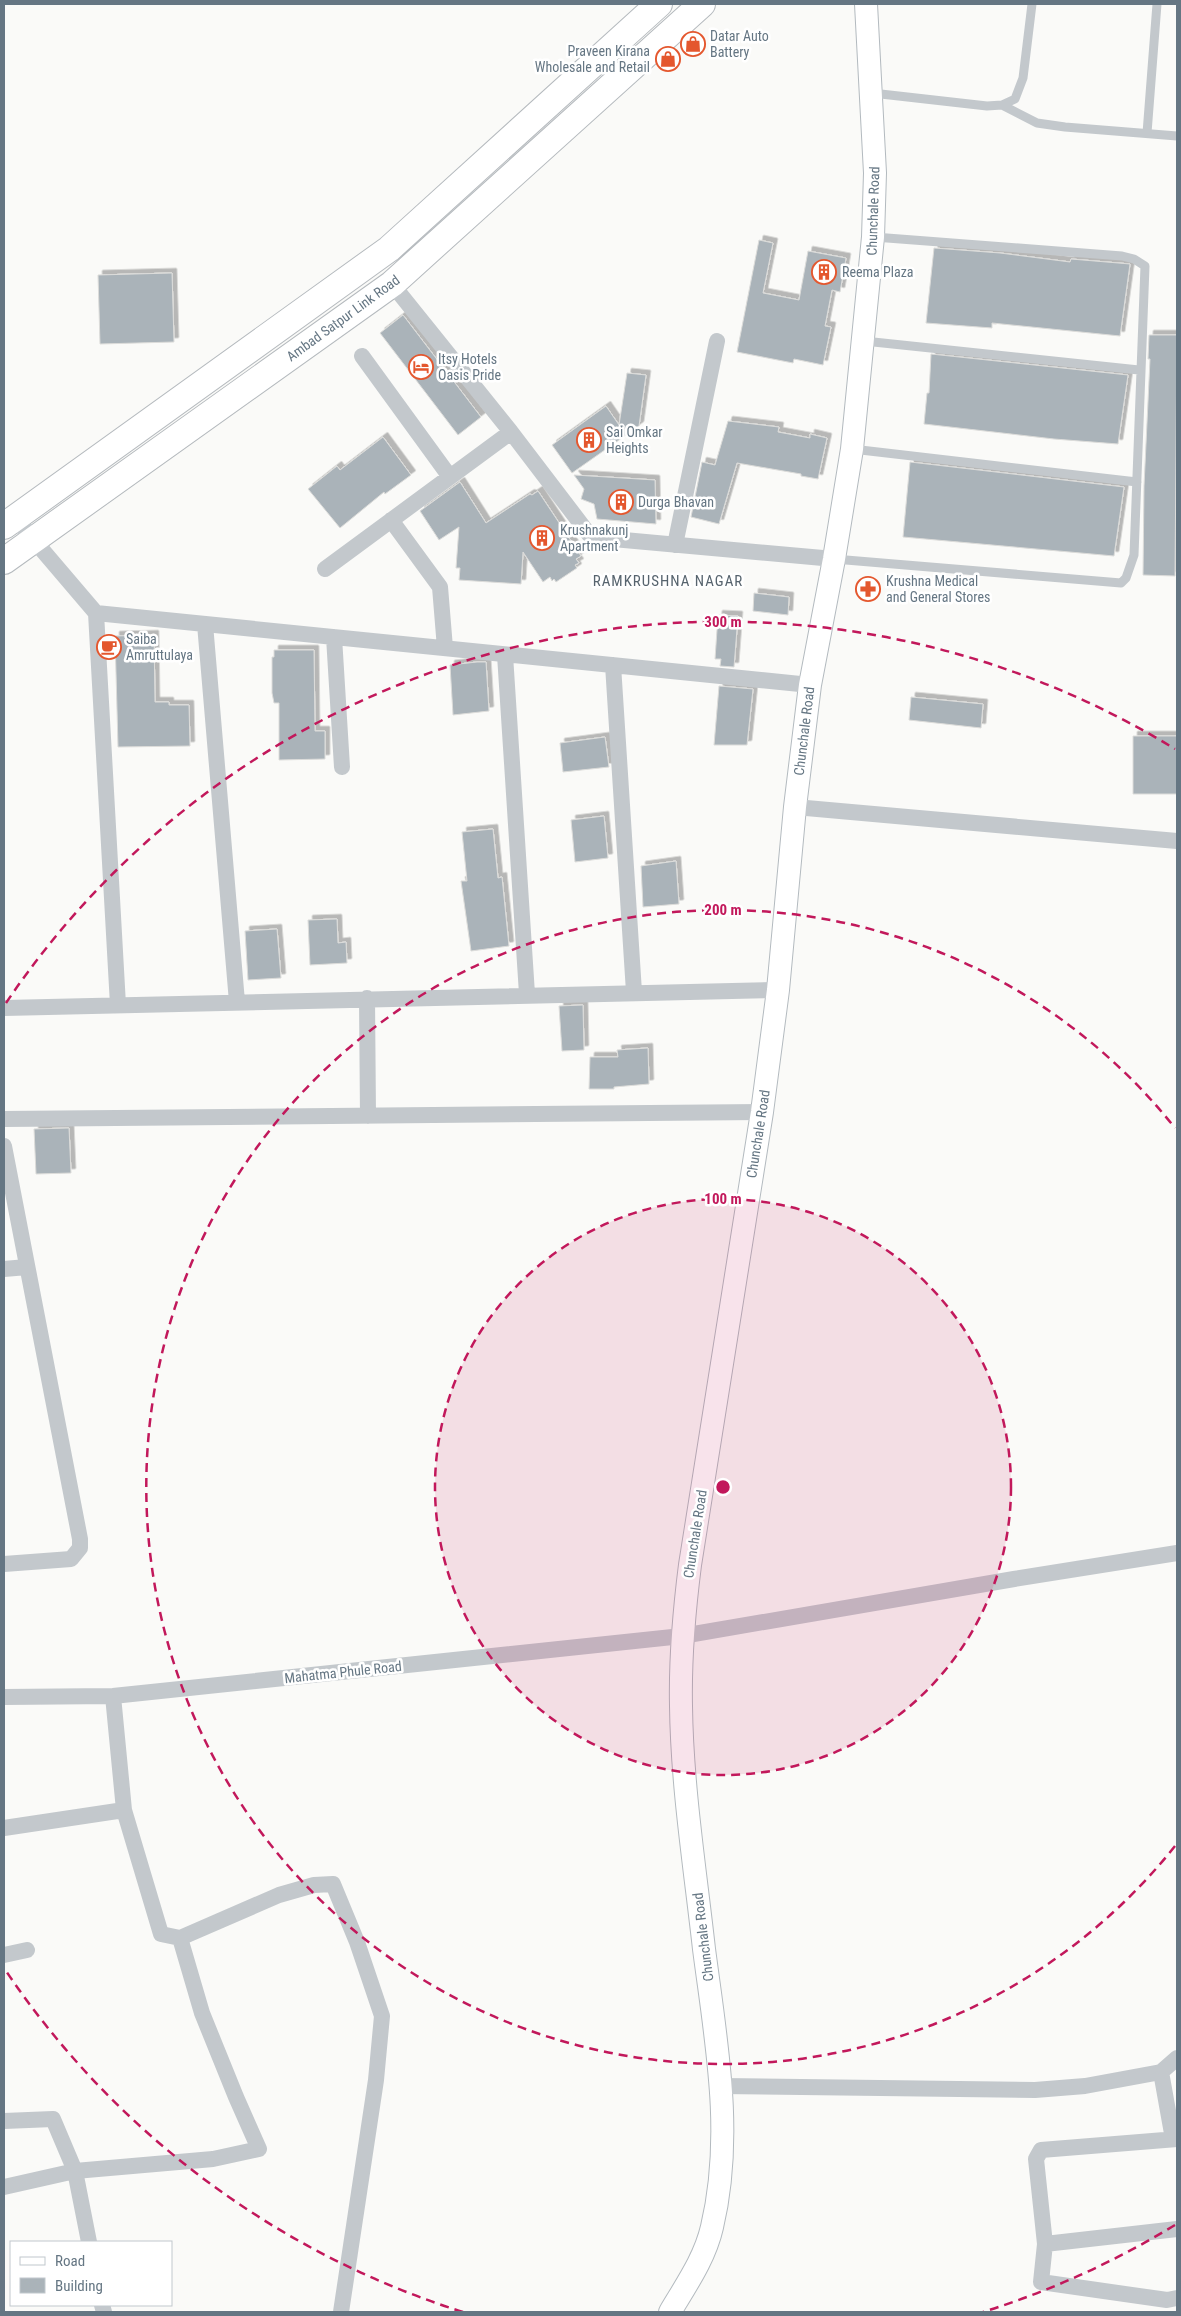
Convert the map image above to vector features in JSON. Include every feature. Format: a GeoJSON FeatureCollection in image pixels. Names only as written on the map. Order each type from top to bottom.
{"type":"FeatureCollection","features":[{"type":"Feature","properties":{"kind":"main road","name":"Ambad Satpur Link Road"},"geometry":{"type":"LineString","coordinates":[[9,522],[389,249],[659,4]]}},
{"type":"Feature","properties":{"kind":"main road","name":"Ambad Satpur Link Road"},"geometry":{"type":"LineString","coordinates":[[4,561],[392,284],[702,4]]}},
{"type":"Feature","properties":{"kind":"street","name":"Chunchale Road"},"geometry":{"type":"LineString","coordinates":[[670,2312],[704,2253],[712,2228],[721,2172],[721,2086],[686,1800],[681,1705],[682,1636],[690,1565],[762,1112],[778,990],[795,807],[810,685],[834,559],[852,448],[873,237],[875,173],[866,4]]}},
{"type":"Feature","properties":{"kind":"street"},"geometry":{"type":"LineString","coordinates":[[392,284],[511,432],[591,538],[834,559]]}},
{"type":"Feature","properties":{"kind":"street"},"geometry":{"type":"LineString","coordinates":[[675,545],[717,341]]}},
{"type":"Feature","properties":{"kind":"street"},"geometry":{"type":"LineString","coordinates":[[362,356],[450,477]]}},
{"type":"Feature","properties":{"kind":"street"},"geometry":{"type":"LineString","coordinates":[[324,569],[511,432]]}},
{"type":"Feature","properties":{"kind":"street"},"geometry":{"type":"LineString","coordinates":[[391,520],[440,587],[445,648]]}},
{"type":"Feature","properties":{"kind":"street"},"geometry":{"type":"LineString","coordinates":[[9,522],[32,540],[96,613],[118,1005]]}},
{"type":"Feature","properties":{"kind":"street"},"geometry":{"type":"LineString","coordinates":[[96,613],[810,685]]}},
{"type":"Feature","properties":{"kind":"street"},"geometry":{"type":"LineString","coordinates":[[205,624],[237,1002]]}},
{"type":"Feature","properties":{"kind":"street"},"geometry":{"type":"LineString","coordinates":[[334,637],[342,767]]}},
{"type":"Feature","properties":{"kind":"street"},"geometry":{"type":"LineString","coordinates":[[504,654],[527,994]]}},
{"type":"Feature","properties":{"kind":"street"},"geometry":{"type":"LineString","coordinates":[[613,665],[634,992]]}},
{"type":"Feature","properties":{"kind":"street"},"geometry":{"type":"LineString","coordinates":[[795,807],[1177,840]]}},
{"type":"Feature","properties":{"kind":"street"},"geometry":{"type":"LineString","coordinates":[[4,1008],[527,994],[778,990]]}},
{"type":"Feature","properties":{"kind":"street"},"geometry":{"type":"LineString","coordinates":[[367,998],[368,1116]]}},
{"type":"Feature","properties":{"kind":"street"},"geometry":{"type":"LineString","coordinates":[[4,1119],[762,1112]]}},
{"type":"Feature","properties":{"kind":"street"},"geometry":{"type":"LineString","coordinates":[[4,1146],[80,1539],[80,1548],[71,1559],[65,1561],[4,1564]]}},
{"type":"Feature","properties":{"kind":"street"},"geometry":{"type":"LineString","coordinates":[[4,1268],[28,1267]]}},
{"type":"Feature","properties":{"kind":"street","name":"Mahatma Phule Road"},"geometry":{"type":"LineString","coordinates":[[4,1697],[112,1696],[682,1636],[1177,1553]]}},
{"type":"Feature","properties":{"kind":"street"},"geometry":{"type":"LineString","coordinates":[[112,1696],[124,1810],[161,1934],[180,1938],[280,1895],[314,1884],[333,1884],[357,1942],[382,2016],[375,2089],[340,2312]]}},
{"type":"Feature","properties":{"kind":"street"},"geometry":{"type":"LineString","coordinates":[[4,1828],[124,1810]]}},
{"type":"Feature","properties":{"kind":"street"},"geometry":{"type":"LineString","coordinates":[[4,2187],[75,2171],[213,2158],[259,2149],[202,2013],[180,1938]]}},
{"type":"Feature","properties":{"kind":"street"},"geometry":{"type":"LineString","coordinates":[[4,1955],[27,1950]]}},
{"type":"Feature","properties":{"kind":"street"},"geometry":{"type":"LineString","coordinates":[[1161,2072],[1177,2058]]}},
{"type":"Feature","properties":{"kind":"street"},"geometry":{"type":"LineString","coordinates":[[721,2086],[1035,2090],[1085,2086],[1161,2072],[1177,2067]]}},
{"type":"Feature","properties":{"kind":"street"},"geometry":{"type":"LineString","coordinates":[[1161,2072],[1175,2139],[1041,2150],[1036,2159],[1045,2244],[1042,2282],[1167,2300],[1177,2298]]}},
{"type":"Feature","properties":{"kind":"street"},"geometry":{"type":"LineString","coordinates":[[4,2121],[53,2119],[75,2171],[89,2241]]}},
{"type":"Feature","properties":{"kind":"street"},"geometry":{"type":"LineString","coordinates":[[1045,2244],[1177,2229]]}},
{"type":"Feature","properties":{"kind":"lane"},"geometry":{"type":"LineString","coordinates":[[872,93],[987,106],[1002,105],[1015,99],[1023,78],[1032,4]]}},
{"type":"Feature","properties":{"kind":"lane"},"geometry":{"type":"LineString","coordinates":[[1147,134],[1157,4]]}},
{"type":"Feature","properties":{"kind":"lane"},"geometry":{"type":"LineString","coordinates":[[1002,105],[1037,123],[1177,136]]}},
{"type":"Feature","properties":{"kind":"lane"},"geometry":{"type":"LineString","coordinates":[[834,559],[1121,583],[1126,578],[1134,555],[1139,370],[1145,266],[1134,259],[1122,256],[873,237]]}},
{"type":"Feature","properties":{"kind":"lane"},"geometry":{"type":"LineString","coordinates":[[864,341],[1139,370]]}},
{"type":"Feature","properties":{"kind":"lane"},"geometry":{"type":"LineString","coordinates":[[852,448],[1136,482]]}},
{"type":"Feature","properties":{"kind":"building"},"geometry":{"type":"Polygon","coordinates":[[[759,240],[773,243],[763,293],[799,300],[808,251],[846,258],[840,292],[832,290],[825,326],[831,327],[823,365],[794,359],[793,363],[737,352],[759,240]]]}},
{"type":"Feature","properties":{"kind":"building"},"geometry":{"type":"Polygon","coordinates":[[[934,248],[1000,253],[1070,262],[1071,259],[1130,264],[1120,336],[992,323],[992,328],[926,323],[934,248]]]}},
{"type":"Feature","properties":{"kind":"building"},"geometry":{"type":"Polygon","coordinates":[[[172,273],[174,342],[100,344],[98,275],[172,273]]]}},
{"type":"Feature","properties":{"kind":"building"},"geometry":{"type":"Polygon","coordinates":[[[403,315],[481,417],[458,435],[380,333],[403,315]]]}},
{"type":"Feature","properties":{"kind":"building"},"geometry":{"type":"Polygon","coordinates":[[[1149,335],[1177,335],[1175,576],[1143,575],[1144,486],[1150,359],[1148,359],[1149,335]]]}},
{"type":"Feature","properties":{"kind":"building"},"geometry":{"type":"Polygon","coordinates":[[[931,354],[1128,375],[1118,444],[1054,439],[924,424],[927,393],[929,393],[931,354]]]}},
{"type":"Feature","properties":{"kind":"building","name":"Sai Omkar Heights"},"geometry":{"type":"Polygon","coordinates":[[[627,373],[646,375],[639,426],[572,473],[552,445],[606,406],[619,425],[627,373]]]}},
{"type":"Feature","properties":{"kind":"building"},"geometry":{"type":"Polygon","coordinates":[[[728,421],[779,427],[778,432],[810,438],[810,434],[827,438],[818,479],[801,476],[801,474],[737,463],[719,524],[691,517],[702,462],[715,465],[728,421]]]}},
{"type":"Feature","properties":{"kind":"building"},"geometry":{"type":"Polygon","coordinates":[[[383,437],[411,475],[385,494],[384,492],[340,528],[308,489],[337,466],[340,470],[383,437]]]}},
{"type":"Feature","properties":{"kind":"building"},"geometry":{"type":"Polygon","coordinates":[[[910,462],[1124,487],[1114,556],[903,537],[910,462]]]}},
{"type":"Feature","properties":{"kind":"building","name":"Durga Bhavan"},"geometry":{"type":"Polygon","coordinates":[[[574,475],[655,480],[656,524],[597,519],[594,504],[581,499],[584,489],[574,475]]]}},
{"type":"Feature","properties":{"kind":"building"},"geometry":{"type":"Polygon","coordinates":[[[460,482],[486,523],[530,494],[532,495],[538,491],[581,556],[576,559],[579,563],[575,565],[577,568],[556,582],[554,579],[552,581],[550,577],[543,582],[523,552],[521,584],[459,580],[460,568],[456,568],[459,527],[439,540],[420,511],[460,482]]]}},
{"type":"Feature","properties":{"kind":"building"},"geometry":{"type":"Polygon","coordinates":[[[754,593],[789,597],[788,615],[753,611],[754,593]]]}},
{"type":"Feature","properties":{"kind":"building"},"geometry":{"type":"Polygon","coordinates":[[[718,615],[738,616],[734,667],[720,666],[721,659],[715,659],[718,615]]]}},
{"type":"Feature","properties":{"kind":"building"},"geometry":{"type":"Polygon","coordinates":[[[154,635],[155,702],[169,702],[169,705],[189,705],[190,746],[118,747],[115,636],[154,635]]]}},
{"type":"Feature","properties":{"kind":"building"},"geometry":{"type":"Polygon","coordinates":[[[274,650],[314,650],[315,731],[325,731],[325,759],[279,760],[279,703],[274,703],[272,693],[272,657],[274,657],[274,650]]]}},
{"type":"Feature","properties":{"kind":"building"},"geometry":{"type":"Polygon","coordinates":[[[486,662],[489,711],[453,715],[450,665],[486,662]]]}},
{"type":"Feature","properties":{"kind":"building"},"geometry":{"type":"Polygon","coordinates":[[[719,686],[753,689],[747,745],[714,745],[719,686]]]}},
{"type":"Feature","properties":{"kind":"building"},"geometry":{"type":"Polygon","coordinates":[[[911,697],[983,704],[981,728],[909,720],[911,697]]]}},
{"type":"Feature","properties":{"kind":"building"},"geometry":{"type":"Polygon","coordinates":[[[1133,736],[1177,736],[1177,794],[1133,794],[1133,736]]]}},
{"type":"Feature","properties":{"kind":"building"},"geometry":{"type":"Polygon","coordinates":[[[605,737],[609,767],[563,772],[560,743],[605,737]]]}},
{"type":"Feature","properties":{"kind":"building"},"geometry":{"type":"Polygon","coordinates":[[[604,816],[608,858],[575,862],[571,820],[604,816]]]}},
{"type":"Feature","properties":{"kind":"building"},"geometry":{"type":"Polygon","coordinates":[[[493,829],[498,878],[502,877],[509,946],[471,951],[461,881],[467,881],[462,832],[493,829]]]}},
{"type":"Feature","properties":{"kind":"building"},"geometry":{"type":"Polygon","coordinates":[[[676,861],[679,904],[643,907],[641,866],[676,861]]]}},
{"type":"Feature","properties":{"kind":"building"},"geometry":{"type":"Polygon","coordinates":[[[337,919],[338,943],[346,942],[347,963],[310,965],[308,920],[337,919]]]}},
{"type":"Feature","properties":{"kind":"building"},"geometry":{"type":"Polygon","coordinates":[[[277,929],[281,978],[248,980],[245,931],[277,929]]]}},
{"type":"Feature","properties":{"kind":"building"},"geometry":{"type":"Polygon","coordinates":[[[583,1005],[584,1050],[562,1051],[559,1006],[583,1005]]]}},
{"type":"Feature","properties":{"kind":"building"},"geometry":{"type":"Polygon","coordinates":[[[648,1048],[649,1084],[614,1087],[614,1089],[589,1089],[590,1057],[618,1057],[617,1050],[648,1048]]]}},
{"type":"Feature","properties":{"kind":"building"},"geometry":{"type":"Polygon","coordinates":[[[69,1128],[71,1173],[36,1174],[34,1129],[69,1128]]]}},
{"type":"Feature","properties":{"kind":"place","name":"Datar Auto Battery"},"geometry":{"type":"Point","coordinates":[693,44]}},
{"type":"Feature","properties":{"kind":"place","name":"Praveen Kirana Wholesale and Retail"},"geometry":{"type":"Point","coordinates":[668,59]}},
{"type":"Feature","properties":{"kind":"place","name":"Reema Plaza"},"geometry":{"type":"Point","coordinates":[824,272]}},
{"type":"Feature","properties":{"kind":"place","name":"Itsy Hotels Oasis Pride"},"geometry":{"type":"Point","coordinates":[421,367]}},
{"type":"Feature","properties":{"kind":"place","name":"Sai Omkar Heights"},"geometry":{"type":"Point","coordinates":[589,440]}},
{"type":"Feature","properties":{"kind":"place","name":"Durga Bhavan"},"geometry":{"type":"Point","coordinates":[621,502]}},
{"type":"Feature","properties":{"kind":"place","name":"Krushnakunj Apartment"},"geometry":{"type":"Point","coordinates":[542,538]}},
{"type":"Feature","properties":{"kind":"place","name":"Krushna Medical and General Stores"},"geometry":{"type":"Point","coordinates":[868,589]}},
{"type":"Feature","properties":{"kind":"place","name":"Saiba Amruttulaya"},"geometry":{"type":"Point","coordinates":[109,647]}},
{"type":"Feature","properties":{"kind":"district","name":"RAMKRUSHNA NAGAR"},"geometry":{"type":"Point","coordinates":[668,581]}}]}
